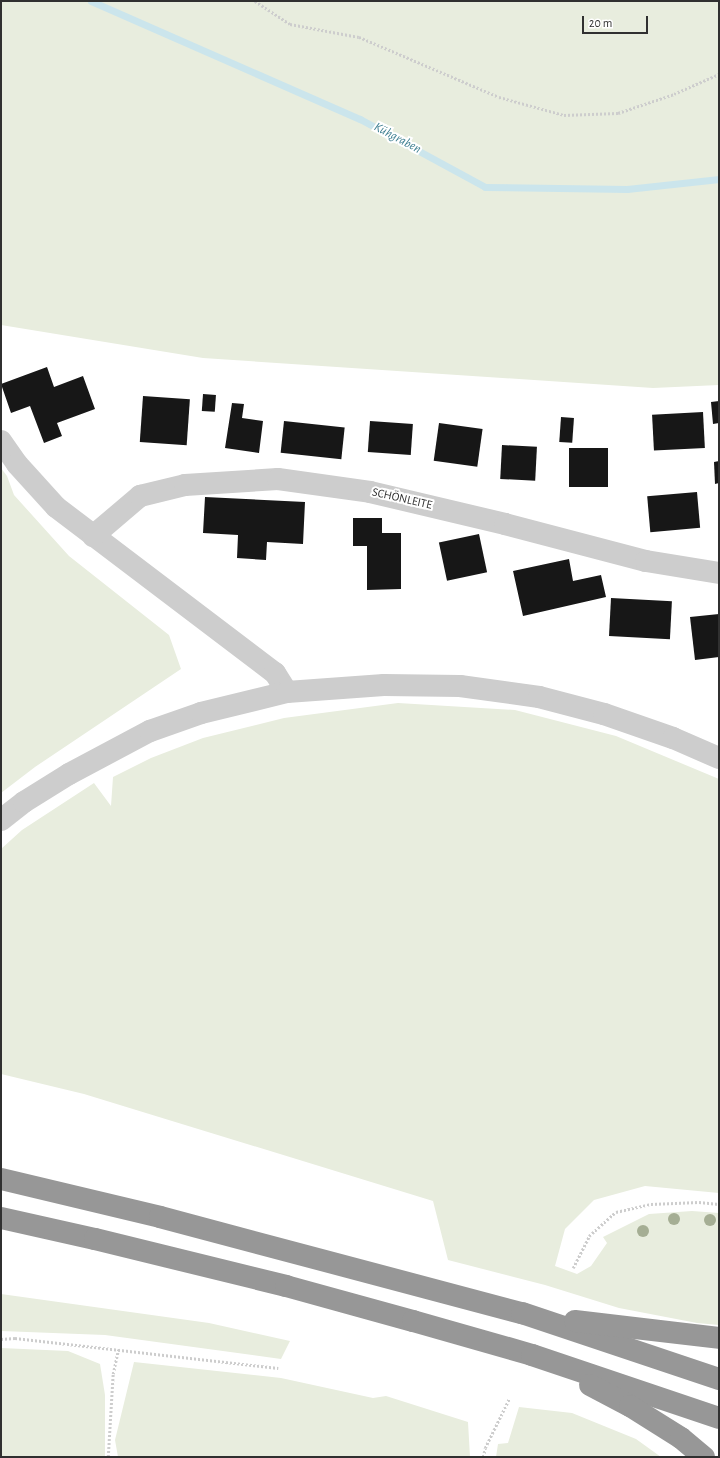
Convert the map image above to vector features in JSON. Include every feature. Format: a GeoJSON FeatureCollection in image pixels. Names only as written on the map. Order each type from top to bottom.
{"type":"FeatureCollection","features":[{"type":"Feature","properties":{"kind":"highway"},"geometry":{"type":"LineString","coordinates":[[1,1180],[168,1219],[530,1316],[719,1379]]}},
{"type":"Feature","properties":{"kind":"highway"},"geometry":{"type":"LineString","coordinates":[[1,1218],[95,1239],[286,1286],[532,1355],[719,1418]]}},
{"type":"Feature","properties":{"kind":"highway"},"geometry":{"type":"LineString","coordinates":[[530,1316],[719,1338]]}},
{"type":"Feature","properties":{"kind":"highway"},"geometry":{"type":"LineString","coordinates":[[532,1355],[630,1406],[680,1438],[704,1457]]}},
{"type":"Feature","properties":{"kind":"street"},"geometry":{"type":"LineString","coordinates":[[1,441],[17,464],[56,507],[276,673],[287,692]]}},
{"type":"Feature","properties":{"kind":"street","name":"SCHÖNLEITE"},"geometry":{"type":"LineString","coordinates":[[93,536],[140,496],[185,485],[278,479],[370,492],[505,524],[646,561],[719,573]]}},
{"type":"Feature","properties":{"kind":"street"},"geometry":{"type":"LineString","coordinates":[[1,820],[24,802],[69,774],[150,731],[201,713],[287,692],[384,685],[460,686],[540,697],[611,717],[673,738],[719,758]]}},
{"type":"Feature","properties":{"kind":"path"},"geometry":{"type":"LineString","coordinates":[[255,1],[290,24],[359,37],[499,98],[564,115],[618,113],[674,94],[719,74]]}},
{"type":"Feature","properties":{"kind":"path"},"geometry":{"type":"LineString","coordinates":[[573,1268],[589,1236],[616,1212],[651,1204],[699,1202],[719,1204]]}},
{"type":"Feature","properties":{"kind":"path"},"geometry":{"type":"LineString","coordinates":[[1,1339],[15,1338],[278,1368]]}},
{"type":"Feature","properties":{"kind":"path"},"geometry":{"type":"LineString","coordinates":[[108,1457],[113,1374],[118,1350]]}},
{"type":"Feature","properties":{"kind":"path"},"geometry":{"type":"LineString","coordinates":[[483,1457],[485,1448],[509,1399]]}},
{"type":"Feature","properties":{"kind":"shaded area"},"geometry":{"type":"Polygon","coordinates":[[[1,1],[719,1],[719,385],[653,388],[203,358],[1,325],[1,1]]]}},
{"type":"Feature","properties":{"kind":"shaded area"},"geometry":{"type":"Polygon","coordinates":[[[1,468],[7,476],[14,495],[69,556],[169,635],[181,669],[35,767],[1,793],[1,468]]]}},
{"type":"Feature","properties":{"kind":"shaded area"},"geometry":{"type":"Polygon","coordinates":[[[398,703],[515,710],[616,736],[719,779],[719,1193],[645,1186],[594,1200],[565,1229],[555,1266],[577,1274],[591,1266],[607,1243],[603,1237],[649,1214],[692,1211],[719,1213],[719,1325],[697,1323],[619,1308],[545,1285],[448,1260],[433,1201],[84,1094],[1,1074],[1,849],[22,830],[94,783],[111,806],[113,777],[151,758],[203,738],[284,718],[398,703]]]}},
{"type":"Feature","properties":{"kind":"shaded area"},"geometry":{"type":"Polygon","coordinates":[[[1,1294],[209,1323],[290,1341],[281,1359],[105,1335],[1,1331],[1,1294]]]}},
{"type":"Feature","properties":{"kind":"shaded area"},"geometry":{"type":"Polygon","coordinates":[[[1,1348],[68,1351],[100,1364],[105,1395],[105,1457],[1,1457],[1,1348]]]}},
{"type":"Feature","properties":{"kind":"shaded area"},"geometry":{"type":"Polygon","coordinates":[[[134,1362],[281,1378],[373,1398],[386,1396],[468,1422],[470,1457],[118,1457],[115,1440],[134,1362]]]}},
{"type":"Feature","properties":{"kind":"shaded area"},"geometry":{"type":"Polygon","coordinates":[[[519,1407],[572,1413],[636,1439],[661,1457],[496,1457],[498,1444],[508,1443],[519,1407]]]}},
{"type":"Feature","properties":{"kind":"building"},"geometry":{"type":"Polygon","coordinates":[[[47,367],[54,387],[83,376],[95,409],[57,423],[62,436],[44,443],[30,406],[11,413],[1,384],[47,367]]]}},
{"type":"Feature","properties":{"kind":"building"},"geometry":{"type":"Polygon","coordinates":[[[203,394],[216,395],[215,412],[202,411],[203,394]]]}},
{"type":"Feature","properties":{"kind":"building"},"geometry":{"type":"Polygon","coordinates":[[[143,396],[190,399],[187,445],[140,442],[143,396]]]}},
{"type":"Feature","properties":{"kind":"building"},"geometry":{"type":"Polygon","coordinates":[[[719,401],[719,423],[713,424],[711,402],[719,401]]]}},
{"type":"Feature","properties":{"kind":"building"},"geometry":{"type":"Polygon","coordinates":[[[232,403],[244,404],[242,418],[263,421],[259,453],[225,448],[232,403]]]}},
{"type":"Feature","properties":{"kind":"building"},"geometry":{"type":"Polygon","coordinates":[[[703,412],[705,448],[654,451],[652,415],[703,412]]]}},
{"type":"Feature","properties":{"kind":"building"},"geometry":{"type":"Polygon","coordinates":[[[561,417],[574,418],[572,443],[559,442],[561,417]]]}},
{"type":"Feature","properties":{"kind":"building"},"geometry":{"type":"Polygon","coordinates":[[[284,421],[345,427],[341,459],[281,453],[284,421]]]}},
{"type":"Feature","properties":{"kind":"building"},"geometry":{"type":"Polygon","coordinates":[[[370,421],[413,424],[411,455],[368,452],[370,421]]]}},
{"type":"Feature","properties":{"kind":"building"},"geometry":{"type":"Polygon","coordinates":[[[439,423],[483,429],[477,467],[434,461],[439,423]]]}},
{"type":"Feature","properties":{"kind":"building"},"geometry":{"type":"Polygon","coordinates":[[[502,445],[537,447],[535,481],[500,479],[502,445]]]}},
{"type":"Feature","properties":{"kind":"building"},"geometry":{"type":"Polygon","coordinates":[[[569,448],[608,448],[608,487],[569,487],[569,448]]]}},
{"type":"Feature","properties":{"kind":"building"},"geometry":{"type":"Polygon","coordinates":[[[719,461],[719,483],[715,484],[714,462],[719,461]]]}},
{"type":"Feature","properties":{"kind":"building"},"geometry":{"type":"Polygon","coordinates":[[[697,492],[700,528],[650,532],[647,496],[697,492]]]}},
{"type":"Feature","properties":{"kind":"building"},"geometry":{"type":"Polygon","coordinates":[[[205,497],[305,502],[303,544],[267,542],[266,560],[237,558],[238,535],[203,533],[205,497]]]}},
{"type":"Feature","properties":{"kind":"building"},"geometry":{"type":"Polygon","coordinates":[[[353,518],[382,518],[382,533],[401,533],[401,589],[367,590],[367,546],[353,546],[353,518]]]}},
{"type":"Feature","properties":{"kind":"building"},"geometry":{"type":"Polygon","coordinates":[[[479,534],[487,572],[447,581],[439,543],[479,534]]]}},
{"type":"Feature","properties":{"kind":"building"},"geometry":{"type":"Polygon","coordinates":[[[569,559],[573,581],[601,575],[606,597],[523,616],[513,571],[569,559]]]}},
{"type":"Feature","properties":{"kind":"building"},"geometry":{"type":"Polygon","coordinates":[[[611,598],[672,601],[670,639],[609,636],[611,598]]]}},
{"type":"Feature","properties":{"kind":"building"},"geometry":{"type":"Polygon","coordinates":[[[719,614],[719,657],[695,660],[690,617],[719,614]]]}},
{"type":"Feature","properties":{"kind":"waterway","name":"Kühgraben"},"geometry":{"type":"LineString","coordinates":[[91,1],[360,119],[485,187],[627,189],[719,179]]}}]}
